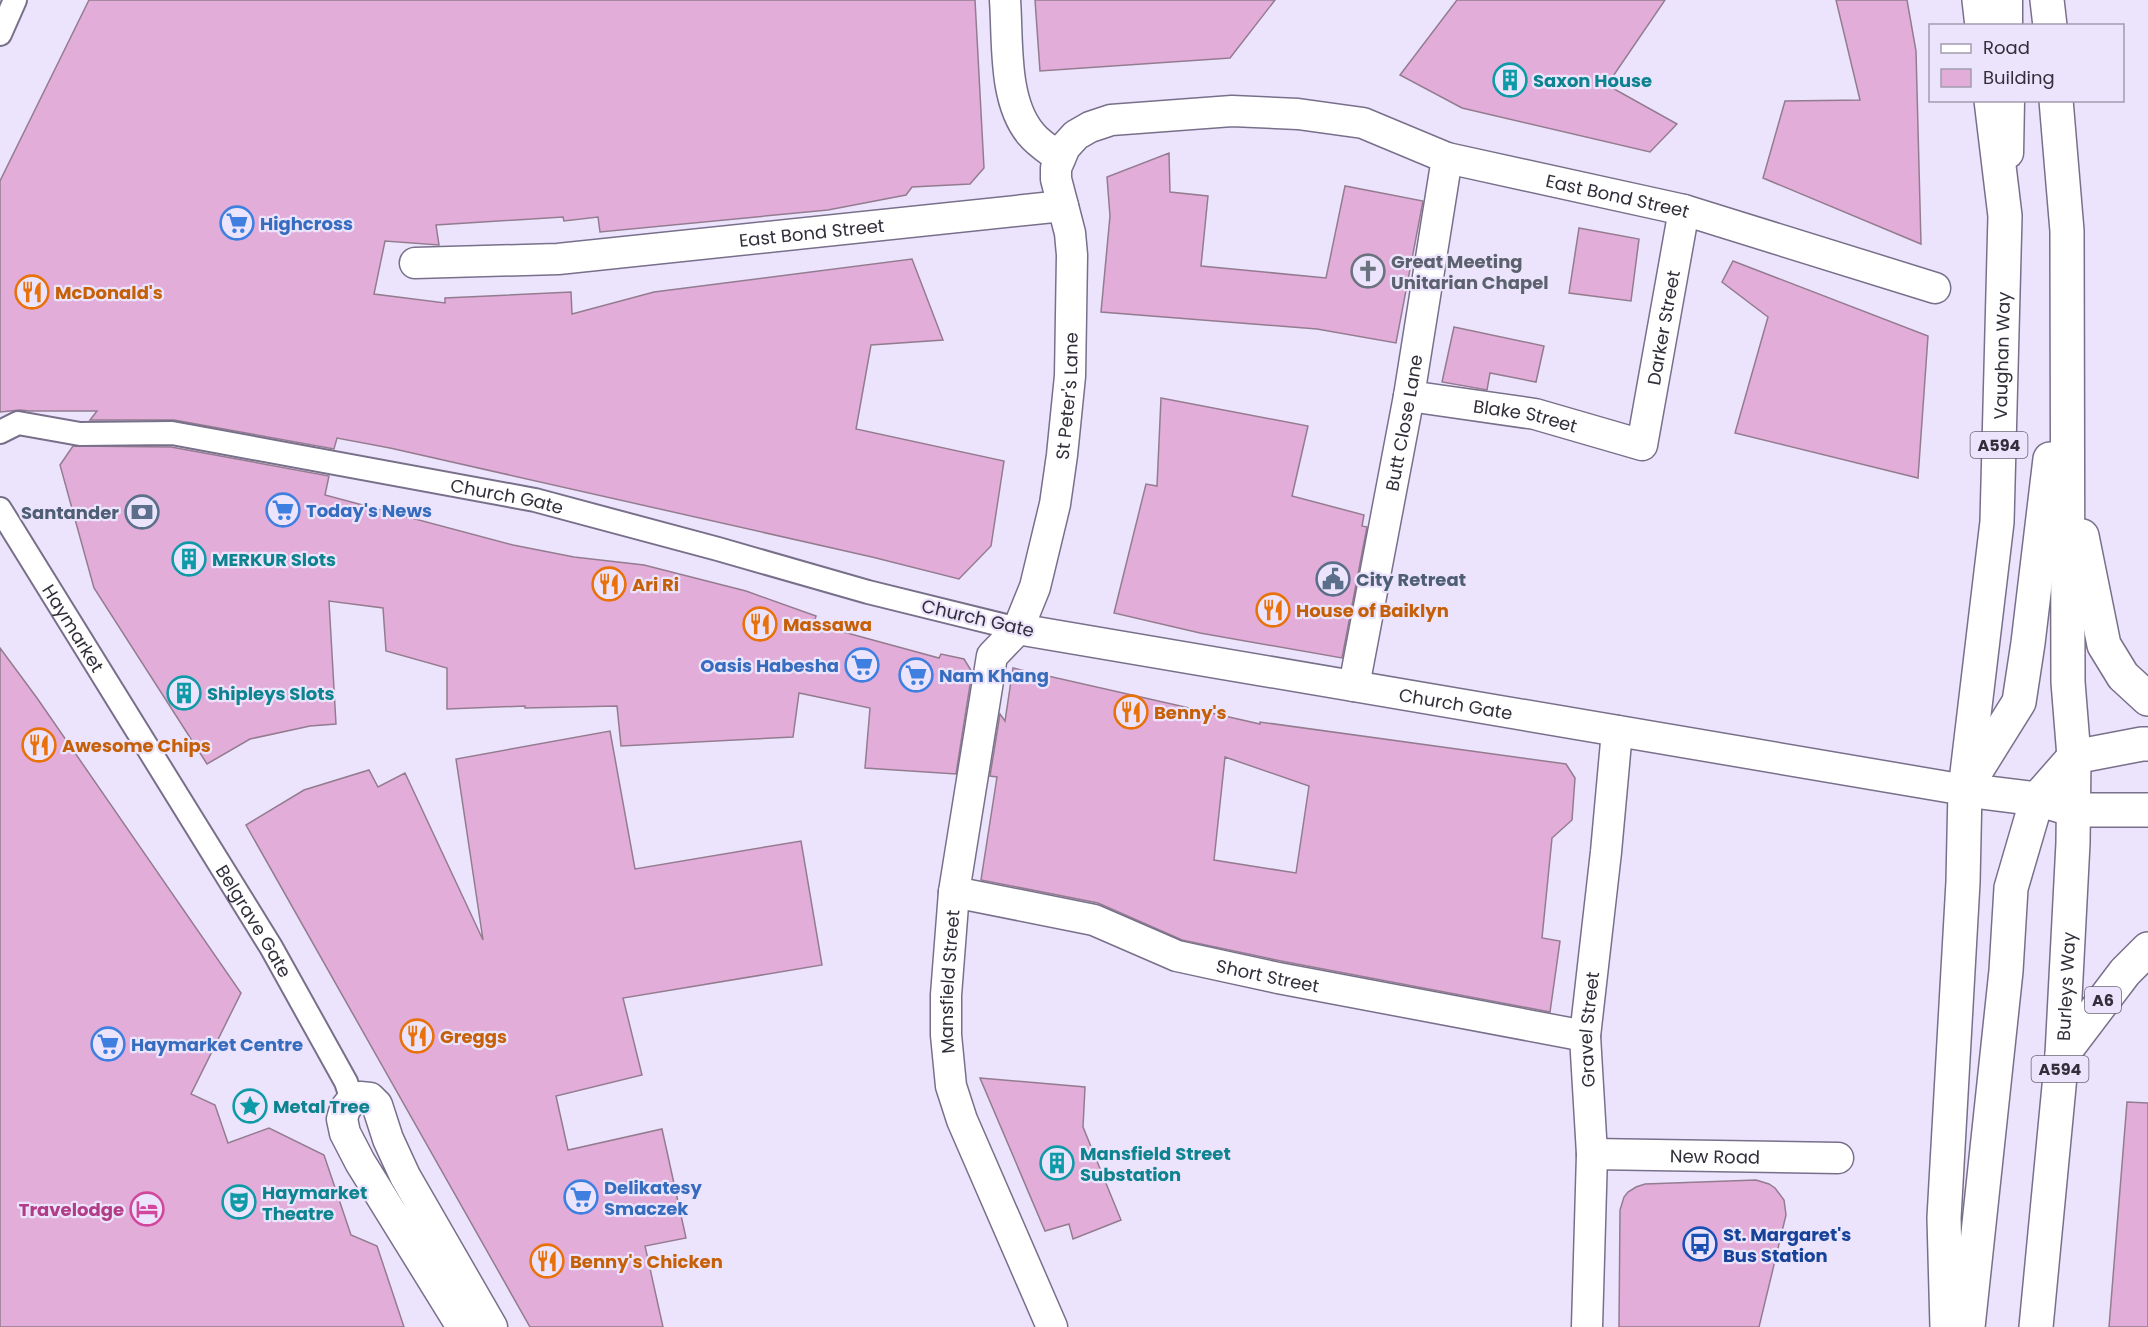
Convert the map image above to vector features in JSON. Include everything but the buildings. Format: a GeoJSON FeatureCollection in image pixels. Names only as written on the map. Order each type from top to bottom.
{"type":"FeatureCollection","features":[{"type":"Feature","properties":{"kind":"main road"},"geometry":{"type":"LineString","coordinates":[[1979,0],[1982,24]]}},
{"type":"Feature","properties":{"kind":"main road"},"geometry":{"type":"LineString","coordinates":[[2047,0],[2050,24]]}},
{"type":"Feature","properties":{"kind":"main road","name":"Vaughan Way"},"geometry":{"type":"LineString","coordinates":[[1965,789],[1997,522],[2005,216],[1991,102]]}},
{"type":"Feature","properties":{"kind":"main road","name":"A594"},"geometry":{"type":"LineString","coordinates":[[2056,102],[2067,231],[2068,464]]}},
{"type":"Feature","properties":{"kind":"main road","name":"A594"},"geometry":{"type":"LineString","coordinates":[[1947,1327],[1944,1218],[1963,882],[1965,789],[2019,702],[2066,320]]}},
{"type":"Feature","properties":{"kind":"main road"},"geometry":{"type":"LineString","coordinates":[[2068,464],[2104,645],[2123,676],[2148,699]]}},
{"type":"Feature","properties":{"kind":"main road","name":"Burleys Way"},"geometry":{"type":"LineString","coordinates":[[2036,1327],[2062,1055],[2074,810],[2074,757],[2068,682],[2068,464]]}},
{"type":"Feature","properties":{"kind":"main road"},"geometry":{"type":"LineString","coordinates":[[1968,1327],[2006,971],[2011,888],[2037,800],[2074,757],[2148,744]]}},
{"type":"Feature","properties":{"kind":"main road"},"geometry":{"type":"LineString","coordinates":[[1965,789],[2037,800],[2074,810],[2148,810]]}},
{"type":"Feature","properties":{"kind":"main road","name":"A6"},"geometry":{"type":"LineString","coordinates":[[2062,1055],[2125,972],[2148,949]]}},
{"type":"Feature","properties":{"kind":"street"},"geometry":{"type":"LineString","coordinates":[[0,34],[15,0]]}},
{"type":"Feature","properties":{"kind":"street"},"geometry":{"type":"LineString","coordinates":[[1005,0],[1011,87],[1015,106],[1029,133],[1060,158]]}},
{"type":"Feature","properties":{"kind":"street"},"geometry":{"type":"LineString","coordinates":[[2007,0],[2007,24]]}},
{"type":"Feature","properties":{"kind":"street"},"geometry":{"type":"LineString","coordinates":[[2005,216],[2009,102]]}},
{"type":"Feature","properties":{"kind":"street","name":"East Bond Street"},"geometry":{"type":"LineString","coordinates":[[1060,158],[1065,147],[1076,135],[1090,127],[1111,120],[1232,111],[1298,114],[1363,123],[1448,158],[1684,210],[1935,288]]}},
{"type":"Feature","properties":{"kind":"street","name":"St Peter's Lane"},"geometry":{"type":"LineString","coordinates":[[1018,629],[1035,586],[1046,548],[1055,504],[1067,415],[1072,255],[1056,179],[1056,168],[1060,158]]}},
{"type":"Feature","properties":{"kind":"street","name":"Butt Close Lane"},"geometry":{"type":"LineString","coordinates":[[1354,686],[1409,396],[1448,158]]}},
{"type":"Feature","properties":{"kind":"street","name":"East Bond Street"},"geometry":{"type":"LineString","coordinates":[[415,263],[558,259],[1063,206]]}},
{"type":"Feature","properties":{"kind":"street","name":"Darker Street"},"geometry":{"type":"LineString","coordinates":[[1642,445],[1684,210]]}},
{"type":"Feature","properties":{"kind":"street","name":"Blake Street"},"geometry":{"type":"LineString","coordinates":[[1409,396],[1535,414],[1642,445]]}},
{"type":"Feature","properties":{"kind":"street","name":"Church Gate"},"geometry":{"type":"LineString","coordinates":[[0,432],[18,423],[80,434],[172,433],[535,500],[868,592],[1018,629],[1965,789]]}},
{"type":"Feature","properties":{"kind":"street","name":"Haymarket"},"geometry":{"type":"LineString","coordinates":[[0,509],[147,746]]}},
{"type":"Feature","properties":{"kind":"street","name":"Mansfield Street"},"geometry":{"type":"LineString","coordinates":[[1018,629],[992,656],[954,892],[946,995],[946,1035],[951,1086],[967,1131],[1052,1327]]}},
{"type":"Feature","properties":{"kind":"street","name":"Gravel Street"},"geometry":{"type":"LineString","coordinates":[[1587,1327],[1592,1154],[1585,1036],[1617,731]]}},
{"type":"Feature","properties":{"kind":"street","name":"Belgrave Gate"},"geometry":{"type":"LineString","coordinates":[[147,746],[271,947],[346,1082],[352,1100]]}},
{"type":"Feature","properties":{"kind":"street","name":"Short Street"},"geometry":{"type":"LineString","coordinates":[[954,892],[1094,920],[1177,956],[1278,978],[1585,1036]]}},
{"type":"Feature","properties":{"kind":"street"},"geometry":{"type":"LineString","coordinates":[[462,1327],[360,1162],[345,1133],[342,1119],[345,1109],[352,1100],[360,1097],[370,1098],[377,1105],[388,1139],[405,1176],[492,1327]]}},
{"type":"Feature","properties":{"kind":"street","name":"New Road"},"geometry":{"type":"LineString","coordinates":[[1592,1154],[1838,1158]]}},
{"type":"Feature","properties":{"kind":"place","name":"Saxon House"},"geometry":{"type":"Point","coordinates":[1510,80]}},
{"type":"Feature","properties":{"kind":"place","name":"Highcross"},"geometry":{"type":"Point","coordinates":[237,223]}},
{"type":"Feature","properties":{"kind":"place","name":"Great Meeting Unitarian Chapel"},"geometry":{"type":"Point","coordinates":[1368,271]}},
{"type":"Feature","properties":{"kind":"place","name":"McDonald's"},"geometry":{"type":"Point","coordinates":[32,292]}},
{"type":"Feature","properties":{"kind":"place","name":"Today's News"},"geometry":{"type":"Point","coordinates":[283,510]}},
{"type":"Feature","properties":{"kind":"place","name":"Santander"},"geometry":{"type":"Point","coordinates":[142,512]}},
{"type":"Feature","properties":{"kind":"place","name":"MERKUR Slots"},"geometry":{"type":"Point","coordinates":[189,559]}},
{"type":"Feature","properties":{"kind":"place","name":"City Retreat"},"geometry":{"type":"Point","coordinates":[1333,579]}},
{"type":"Feature","properties":{"kind":"place","name":"Ari Ri"},"geometry":{"type":"Point","coordinates":[609,584]}},
{"type":"Feature","properties":{"kind":"place","name":"House of Baiklyn"},"geometry":{"type":"Point","coordinates":[1273,610]}},
{"type":"Feature","properties":{"kind":"place","name":"Massawa"},"geometry":{"type":"Point","coordinates":[760,624]}},
{"type":"Feature","properties":{"kind":"place","name":"Oasis Habesha"},"geometry":{"type":"Point","coordinates":[862,665]}},
{"type":"Feature","properties":{"kind":"place","name":"Nam Khang"},"geometry":{"type":"Point","coordinates":[916,675]}},
{"type":"Feature","properties":{"kind":"place","name":"Shipleys Slots"},"geometry":{"type":"Point","coordinates":[184,693]}},
{"type":"Feature","properties":{"kind":"place","name":"Benny's"},"geometry":{"type":"Point","coordinates":[1131,712]}},
{"type":"Feature","properties":{"kind":"place","name":"Awesome Chips"},"geometry":{"type":"Point","coordinates":[39,745]}},
{"type":"Feature","properties":{"kind":"place","name":"Greggs"},"geometry":{"type":"Point","coordinates":[417,1036]}},
{"type":"Feature","properties":{"kind":"place","name":"Haymarket Centre"},"geometry":{"type":"Point","coordinates":[108,1044]}},
{"type":"Feature","properties":{"kind":"place","name":"Metal Tree"},"geometry":{"type":"Point","coordinates":[250,1106]}},
{"type":"Feature","properties":{"kind":"place","name":"Mansfield Street Substation"},"geometry":{"type":"Point","coordinates":[1057,1163]}},
{"type":"Feature","properties":{"kind":"place","name":"Delikatesy Smaczek"},"geometry":{"type":"Point","coordinates":[581,1197]}},
{"type":"Feature","properties":{"kind":"place","name":"Haymarket Theatre"},"geometry":{"type":"Point","coordinates":[239,1202]}},
{"type":"Feature","properties":{"kind":"place","name":"Travelodge"},"geometry":{"type":"Point","coordinates":[147,1209]}},
{"type":"Feature","properties":{"kind":"place","name":"St. Margaret's Bus Station"},"geometry":{"type":"Point","coordinates":[1700,1244]}},
{"type":"Feature","properties":{"kind":"place","name":"Benny's Chicken"},"geometry":{"type":"Point","coordinates":[547,1261]}}]}
